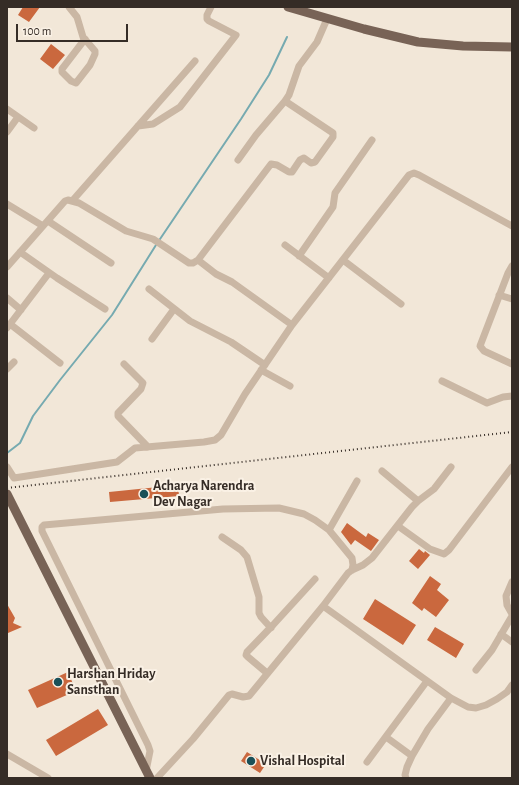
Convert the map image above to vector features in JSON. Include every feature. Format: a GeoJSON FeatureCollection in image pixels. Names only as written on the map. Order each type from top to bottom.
{"type":"FeatureCollection","features":[{"type":"Feature","properties":{"kind":"main road"},"geometry":{"type":"LineString","coordinates":[[288,7],[392,37],[418,42],[437,45],[512,47]]}},
{"type":"Feature","properties":{"kind":"main road"},"geometry":{"type":"LineString","coordinates":[[7,494],[148,774]]}},
{"type":"Feature","properties":{"kind":"street"},"geometry":{"type":"LineString","coordinates":[[69,7],[77,17],[81,32],[95,51],[95,58],[90,65],[76,82],[71,81],[62,72],[62,69],[86,39]]}},
{"type":"Feature","properties":{"kind":"street"},"geometry":{"type":"LineString","coordinates":[[138,126],[153,124],[180,107],[236,34],[207,19],[207,14],[211,7]]}},
{"type":"Feature","properties":{"kind":"street"},"geometry":{"type":"LineString","coordinates":[[238,160],[256,135],[285,101],[299,66],[317,42],[327,19]]}},
{"type":"Feature","properties":{"kind":"street"},"geometry":{"type":"LineString","coordinates":[[73,200],[195,61]]}},
{"type":"Feature","properties":{"kind":"street"},"geometry":{"type":"LineString","coordinates":[[7,267],[65,201],[68,200],[73,200],[126,231],[153,239],[189,263],[193,263],[198,260],[271,164],[277,165],[289,172],[292,172],[300,160],[304,158],[311,163],[315,162],[333,137],[333,133],[285,101]]}},
{"type":"Feature","properties":{"kind":"street"},"geometry":{"type":"LineString","coordinates":[[7,109],[34,128]]}},
{"type":"Feature","properties":{"kind":"street"},"geometry":{"type":"LineString","coordinates":[[7,132],[18,117]]}},
{"type":"Feature","properties":{"kind":"street"},"geometry":{"type":"LineString","coordinates":[[299,256],[333,207],[335,193],[372,140]]}},
{"type":"Feature","properties":{"kind":"street"},"geometry":{"type":"LineString","coordinates":[[7,466],[14,478],[117,462],[135,448],[215,440],[220,435],[245,394],[292,325],[409,175],[414,173],[512,226]]}},
{"type":"Feature","properties":{"kind":"street"},"geometry":{"type":"LineString","coordinates":[[7,204],[46,224],[111,263]]}},
{"type":"Feature","properties":{"kind":"street"},"geometry":{"type":"LineString","coordinates":[[284,245],[329,278]]}},
{"type":"Feature","properties":{"kind":"street"},"geometry":{"type":"LineString","coordinates":[[20,252],[49,273],[105,309]]}},
{"type":"Feature","properties":{"kind":"street"},"geometry":{"type":"LineString","coordinates":[[198,260],[216,274],[232,282],[292,325]]}},
{"type":"Feature","properties":{"kind":"street"},"geometry":{"type":"LineString","coordinates":[[342,260],[401,304]]}},
{"type":"Feature","properties":{"kind":"street"},"geometry":{"type":"LineString","coordinates":[[512,266],[499,295],[480,346],[484,350],[512,364]]}},
{"type":"Feature","properties":{"kind":"street"},"geometry":{"type":"LineString","coordinates":[[49,273],[9,326],[60,363]]}},
{"type":"Feature","properties":{"kind":"street"},"geometry":{"type":"LineString","coordinates":[[149,289],[196,325],[231,342],[290,386]]}},
{"type":"Feature","properties":{"kind":"street"},"geometry":{"type":"LineString","coordinates":[[499,295],[512,299]]}},
{"type":"Feature","properties":{"kind":"street"},"geometry":{"type":"LineString","coordinates":[[7,298],[21,310]]}},
{"type":"Feature","properties":{"kind":"street"},"geometry":{"type":"LineString","coordinates":[[152,339],[174,309]]}},
{"type":"Feature","properties":{"kind":"street"},"geometry":{"type":"LineString","coordinates":[[7,369],[14,362]]}},
{"type":"Feature","properties":{"kind":"street"},"geometry":{"type":"LineString","coordinates":[[124,364],[143,383],[141,389],[118,413],[118,416],[148,447]]}},
{"type":"Feature","properties":{"kind":"street"},"geometry":{"type":"LineString","coordinates":[[442,381],[487,403],[503,397],[512,396]]}},
{"type":"Feature","properties":{"kind":"street"},"geometry":{"type":"LineString","coordinates":[[157,778],[193,739],[228,695],[232,694],[242,697],[249,696],[323,606],[348,573],[368,562],[418,501],[434,489],[451,467]]}},
{"type":"Feature","properties":{"kind":"street"},"geometry":{"type":"LineString","coordinates":[[398,526],[430,550],[444,554],[449,550],[512,467]]}},
{"type":"Feature","properties":{"kind":"street"},"geometry":{"type":"LineString","coordinates":[[382,472],[418,501]]}},
{"type":"Feature","properties":{"kind":"street"},"geometry":{"type":"LineString","coordinates":[[328,530],[357,481]]}},
{"type":"Feature","properties":{"kind":"street"},"geometry":{"type":"LineString","coordinates":[[148,774],[150,752],[148,745],[42,531],[42,527],[44,525],[223,509],[279,508],[304,514],[328,530],[352,558],[352,570]]}},
{"type":"Feature","properties":{"kind":"street"},"geometry":{"type":"LineString","coordinates":[[222,537],[247,557],[259,597],[259,613],[272,628]]}},
{"type":"Feature","properties":{"kind":"street"},"geometry":{"type":"LineString","coordinates":[[267,673],[246,655],[247,652],[272,628],[316,579]]}},
{"type":"Feature","properties":{"kind":"street"},"geometry":{"type":"LineString","coordinates":[[476,670],[489,653],[512,615],[507,605],[506,596],[512,582]]}},
{"type":"Feature","properties":{"kind":"street"},"geometry":{"type":"LineString","coordinates":[[323,606],[451,698],[468,707],[476,708],[486,706],[507,692],[512,685]]}},
{"type":"Feature","properties":{"kind":"street"},"geometry":{"type":"LineString","coordinates":[[501,634],[512,642]]}},
{"type":"Feature","properties":{"kind":"street"},"geometry":{"type":"LineString","coordinates":[[367,762],[427,681]]}},
{"type":"Feature","properties":{"kind":"street"},"geometry":{"type":"LineString","coordinates":[[406,778],[405,775],[407,767],[412,756],[428,729],[451,698]]}},
{"type":"Feature","properties":{"kind":"street"},"geometry":{"type":"LineString","coordinates":[[386,737],[412,756]]}},
{"type":"Feature","properties":{"kind":"street"},"geometry":{"type":"LineString","coordinates":[[7,754],[48,778]]}},
{"type":"Feature","properties":{"kind":"building"},"geometry":{"type":"Polygon","coordinates":[[[23,7],[40,7],[29,22],[18,15],[23,7]]]}},
{"type":"Feature","properties":{"kind":"building"},"geometry":{"type":"Polygon","coordinates":[[[51,44],[65,55],[53,69],[40,59],[51,44]]]}},
{"type":"Feature","properties":{"kind":"building","name":"Acharya Narendra Dev Nagar"},"geometry":{"type":"Polygon","coordinates":[[[178,485],[179,496],[110,502],[109,492],[178,485]]]}},
{"type":"Feature","properties":{"kind":"building"},"geometry":{"type":"Polygon","coordinates":[[[347,523],[366,537],[368,533],[379,540],[371,551],[355,540],[351,545],[341,532],[347,523]]]}},
{"type":"Feature","properties":{"kind":"building"},"geometry":{"type":"Polygon","coordinates":[[[419,549],[430,555],[418,569],[409,561],[419,549]]]}},
{"type":"Feature","properties":{"kind":"building"},"geometry":{"type":"Polygon","coordinates":[[[430,576],[441,584],[437,590],[449,600],[436,617],[424,608],[422,611],[412,603],[430,576]]]}},
{"type":"Feature","properties":{"kind":"building"},"geometry":{"type":"Polygon","coordinates":[[[375,599],[416,625],[403,645],[363,619],[375,599]]]}},
{"type":"Feature","properties":{"kind":"building"},"geometry":{"type":"Polygon","coordinates":[[[7,604],[15,618],[13,623],[22,627],[8,633],[7,636],[7,604]]]}},
{"type":"Feature","properties":{"kind":"building"},"geometry":{"type":"Polygon","coordinates":[[[435,627],[464,644],[456,658],[427,640],[435,627]]]}},
{"type":"Feature","properties":{"kind":"building"},"geometry":{"type":"Polygon","coordinates":[[[68,672],[76,691],[37,708],[28,690],[68,672]]]}},
{"type":"Feature","properties":{"kind":"building"},"geometry":{"type":"Polygon","coordinates":[[[98,709],[108,725],[56,756],[46,740],[98,709]]]}},
{"type":"Feature","properties":{"kind":"building"},"geometry":{"type":"Polygon","coordinates":[[[247,752],[266,764],[260,773],[241,761],[247,752]]]}},
{"type":"Feature","properties":{"kind":"waterway"},"geometry":{"type":"LineString","coordinates":[[7,453],[20,443],[33,416],[112,315],[156,245],[269,75],[287,37]]}},
{"type":"Feature","properties":{"kind":"railway"},"geometry":{"type":"LineString","coordinates":[[7,488],[512,432]]}},
{"type":"Feature","properties":{"kind":"place","name":"Acharya Narendra Dev Nagar"},"geometry":{"type":"Point","coordinates":[144,494]}},
{"type":"Feature","properties":{"kind":"place","name":"Harshan Hriday Sansthan"},"geometry":{"type":"Point","coordinates":[58,682]}},
{"type":"Feature","properties":{"kind":"place","name":"Vishal Hospital"},"geometry":{"type":"Point","coordinates":[251,761]}}]}
